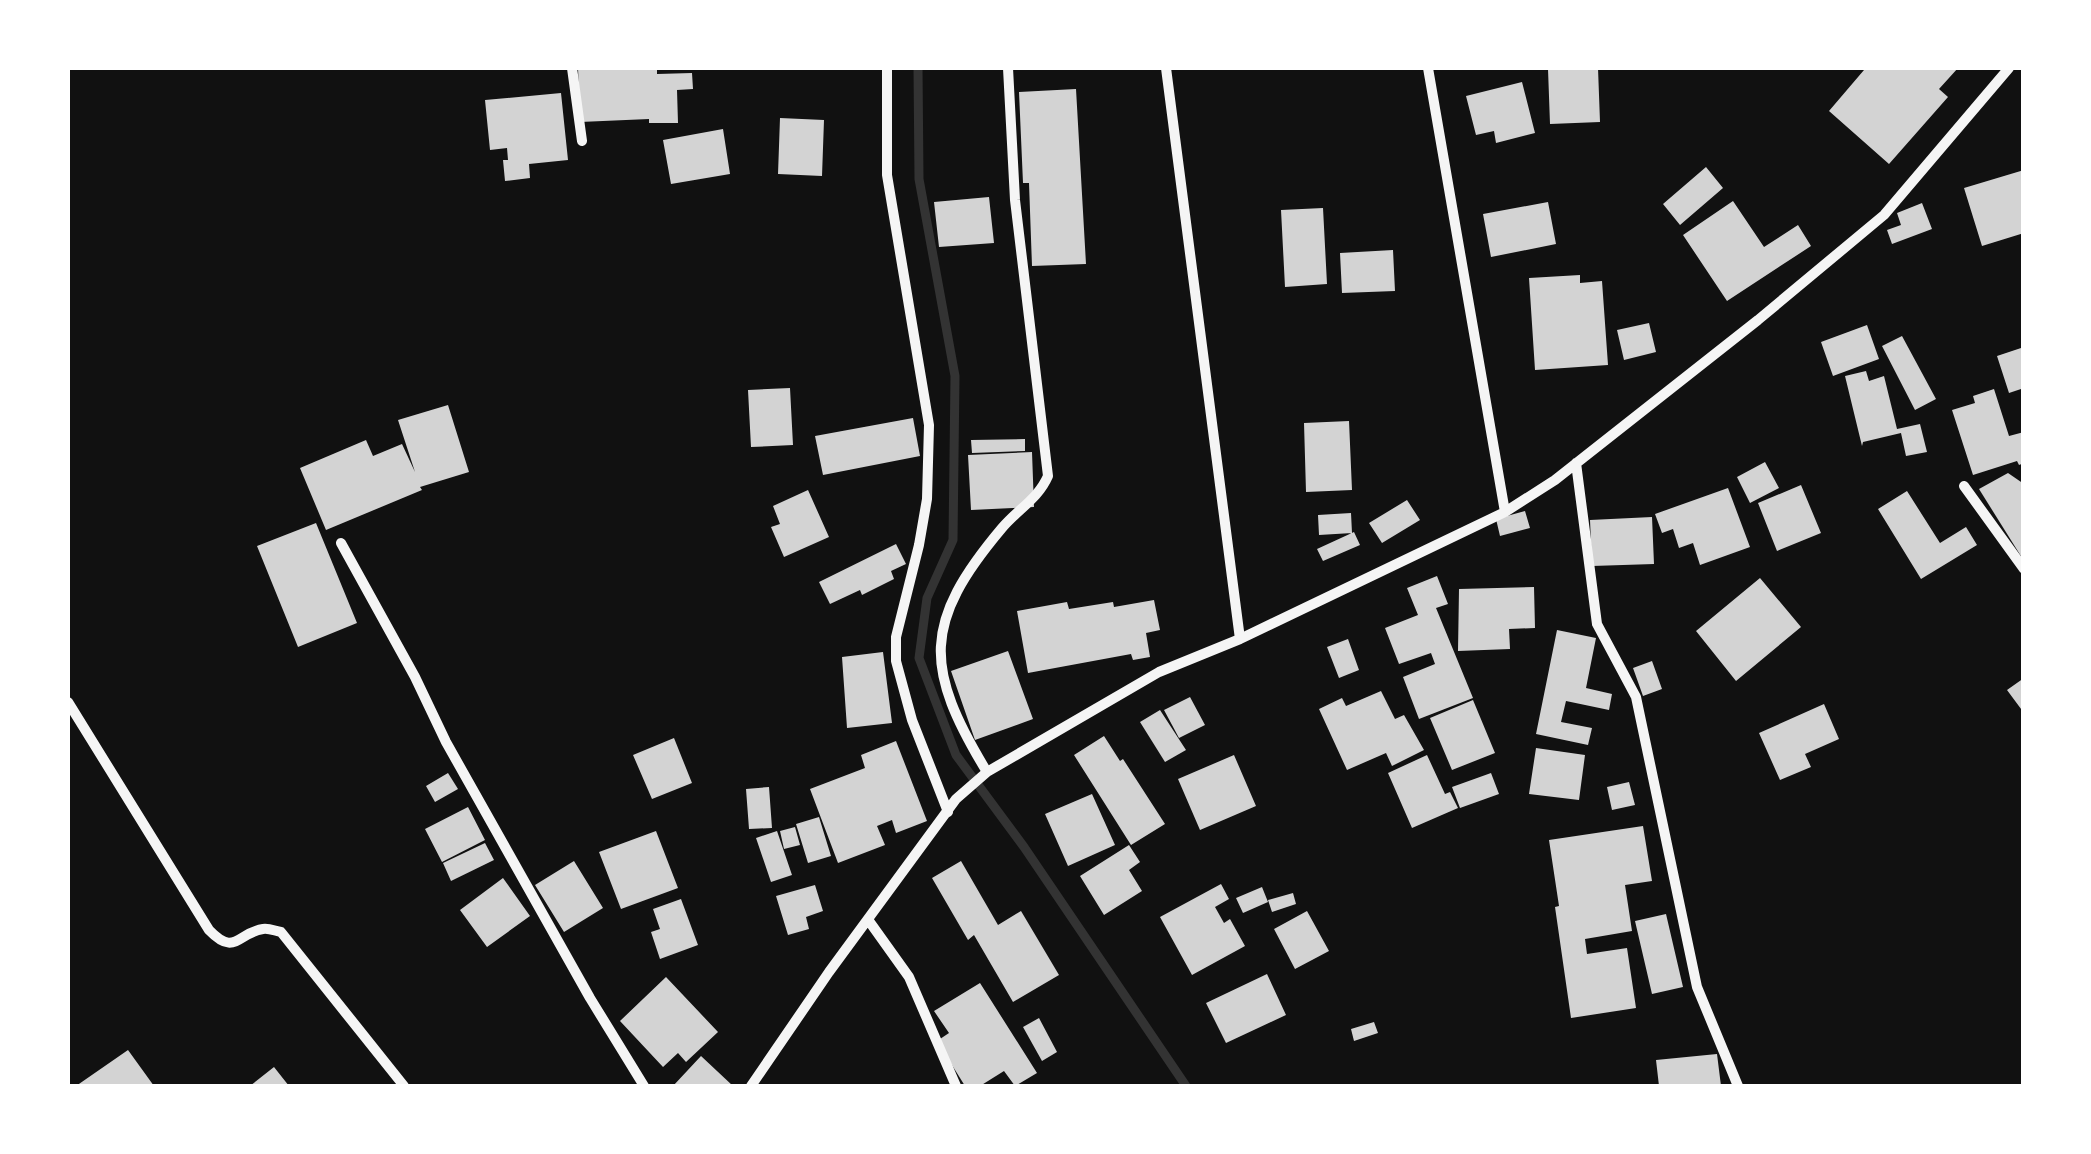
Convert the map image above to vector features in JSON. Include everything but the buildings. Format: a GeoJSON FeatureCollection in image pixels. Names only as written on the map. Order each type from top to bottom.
{"type":"FeatureCollection","features":[{"type":"Feature","properties":{"kind":"street"},"geometry":{"type":"LineString","coordinates":[[572,68],[582,141]]}},
{"type":"Feature","properties":{"kind":"street"},"geometry":{"type":"LineString","coordinates":[[887,68],[887,175],[929,426],[927,499],[896,637],[896,661],[912,720],[948,812]]}},
{"type":"Feature","properties":{"kind":"street"},"geometry":{"type":"LineString","coordinates":[[984,775],[959,726],[940,670],[940,630],[962,580],[1005,524],[1041,492],[1048,476],[1015,200],[1008,68]]}},
{"type":"Feature","properties":{"kind":"street"},"geometry":{"type":"LineString","coordinates":[[1166,68],[1240,639]]}},
{"type":"Feature","properties":{"kind":"street"},"geometry":{"type":"LineString","coordinates":[[1428,68],[1505,512]]}},
{"type":"Feature","properties":{"kind":"street"},"geometry":{"type":"LineString","coordinates":[[751,1086],[828,972],[956,800],[984,775],[1159,672],[1240,639],[1505,512],[1576,463],[1884,215],[2010,68]]}},
{"type":"Feature","properties":{"kind":"street"},"geometry":{"type":"LineString","coordinates":[[1576,463],[1597,624],[1636,697],[1697,987],[1738,1086]]}},
{"type":"Feature","properties":{"kind":"street"},"geometry":{"type":"LineString","coordinates":[[1964,486],[2024,570]]}},
{"type":"Feature","properties":{"kind":"street"},"geometry":{"type":"LineString","coordinates":[[341,543],[446,742],[644,1086]]}},
{"type":"Feature","properties":{"kind":"street"},"geometry":{"type":"LineString","coordinates":[[68,702],[209,930],[220,942],[232,944],[263,929],[281,932],[404,1086]]}},
{"type":"Feature","properties":{"kind":"street"},"geometry":{"type":"LineString","coordinates":[[869,921],[909,977],[956,1086]]}},
{"type":"Feature","properties":{"kind":"waterway"},"geometry":{"type":"LineString","coordinates":[[918,68],[919,179],[955,376],[953,540],[927,598],[919,658],[956,755],[1024,847],[1186,1086]]}}]}
